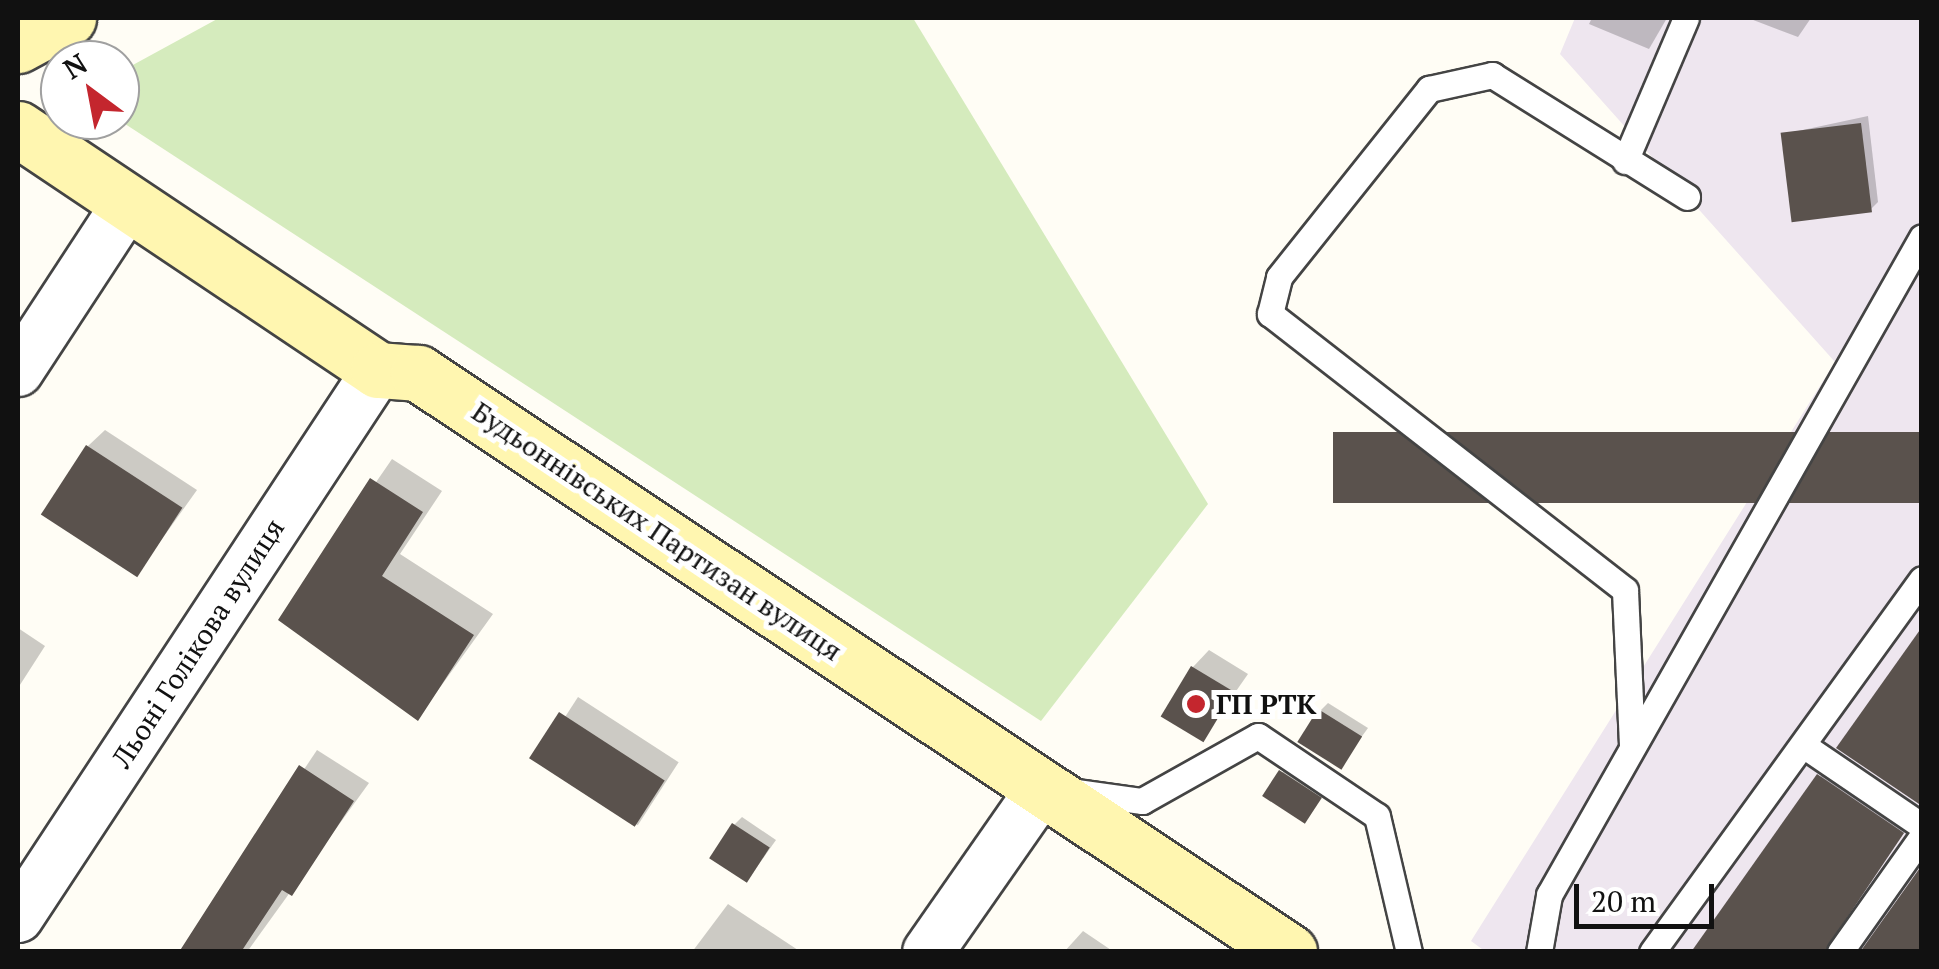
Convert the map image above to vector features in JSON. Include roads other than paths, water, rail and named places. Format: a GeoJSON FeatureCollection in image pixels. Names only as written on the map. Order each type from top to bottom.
{"type":"FeatureCollection","features":[{"type":"Feature","properties":{"kind":"main road"},"geometry":{"type":"LineString","coordinates":[[18,45],[68,18]]}},
{"type":"Feature","properties":{"kind":"main road","name":"Будьоннівських Партизан вулиця"},"geometry":{"type":"LineString","coordinates":[[18,129],[378,370],[418,373],[1290,952]]}},
{"type":"Feature","properties":{"kind":"street"},"geometry":{"type":"LineString","coordinates":[[18,371],[128,202]]}},
{"type":"Feature","properties":{"kind":"street","name":"Льоні Голікова вулиця"},"geometry":{"type":"LineString","coordinates":[[18,917],[378,370]]}},
{"type":"Feature","properties":{"kind":"street"},"geometry":{"type":"LineString","coordinates":[[928,952],[1043,787]]}},
{"type":"Feature","properties":{"kind":"lane"},"geometry":{"type":"LineString","coordinates":[[1625,161],[1686,18]]}},
{"type":"Feature","properties":{"kind":"lane"},"geometry":{"type":"LineString","coordinates":[[1632,745],[1625,590],[1270,314],[1279,277],[1429,89],[1492,75],[1625,161],[1688,196]]}},
{"type":"Feature","properties":{"kind":"lane"},"geometry":{"type":"LineString","coordinates":[[1539,952],[1549,895],[1922,237]]}},
{"type":"Feature","properties":{"kind":"lane"},"geometry":{"type":"LineString","coordinates":[[1652,952],[1922,579]]}},
{"type":"Feature","properties":{"kind":"lane"},"geometry":{"type":"LineString","coordinates":[[1043,787],[1142,801],[1258,736],[1377,816],[1409,952]]}},
{"type":"Feature","properties":{"kind":"lane"},"geometry":{"type":"LineString","coordinates":[[1803,744],[1922,826]]}},
{"type":"Feature","properties":{"kind":"lane"},"geometry":{"type":"LineString","coordinates":[[1840,952],[1922,836]]}},
{"type":"Feature","properties":{"kind":"place","name":"ГП РТК"},"geometry":{"type":"Point","coordinates":[1196,704]}}]}
